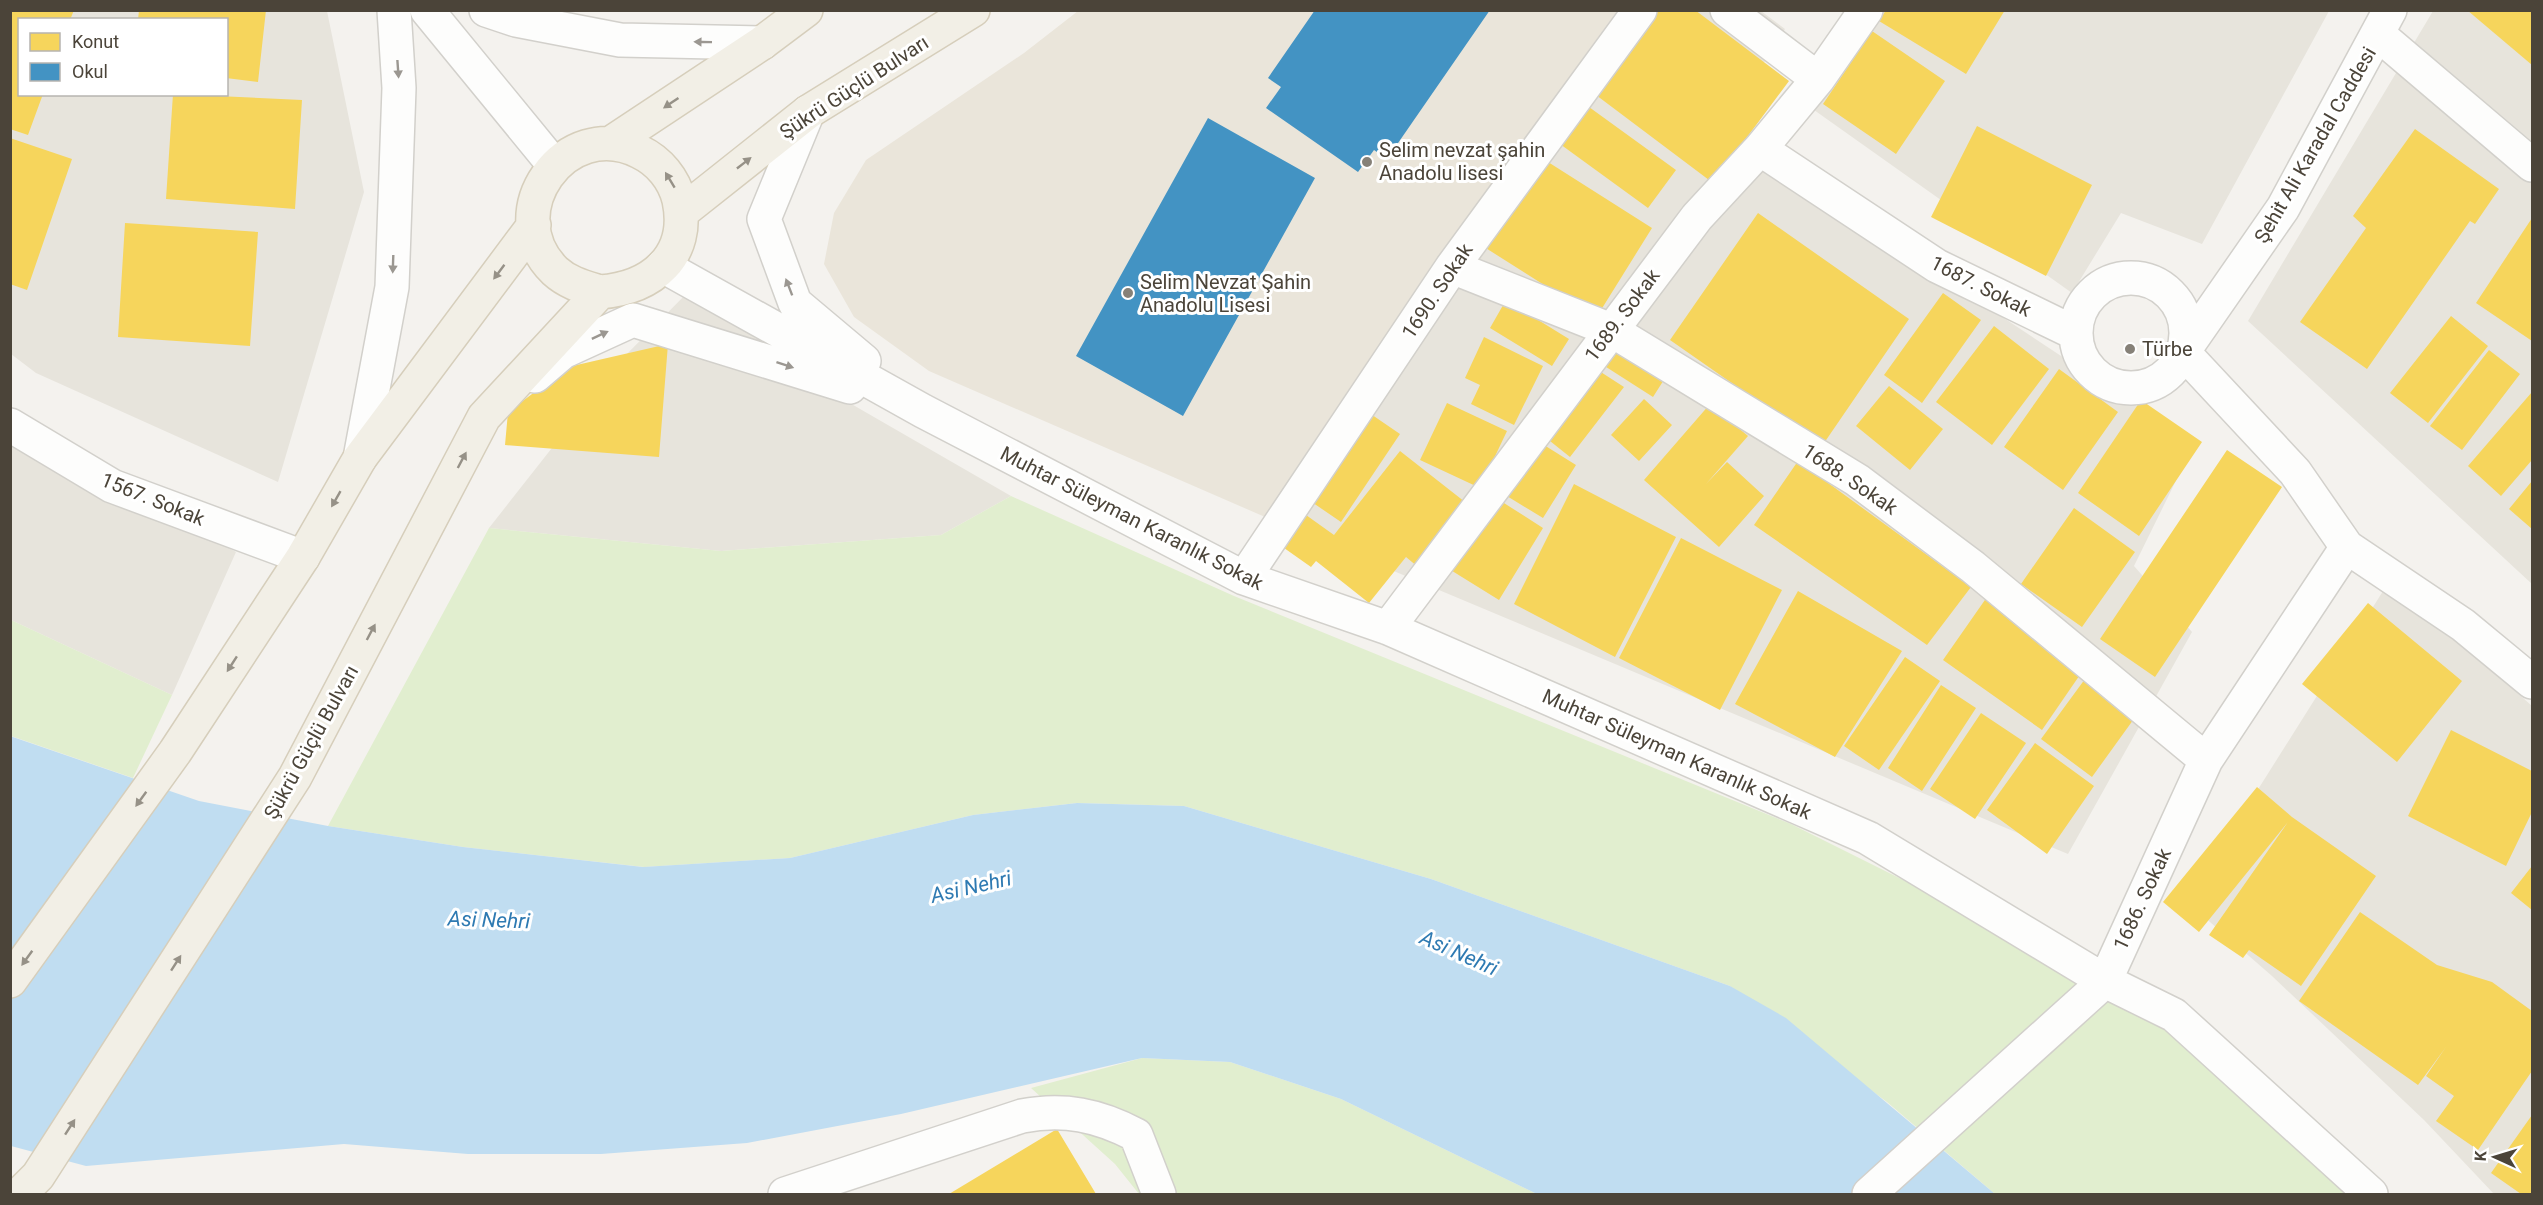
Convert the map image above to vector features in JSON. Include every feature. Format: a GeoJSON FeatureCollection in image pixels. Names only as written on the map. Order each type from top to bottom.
{"type":"FeatureCollection","features":[{"type":"Feature","properties":{"kind":"main road"},"geometry":{"type":"LineString","coordinates":[[611,143],[762,43],[806,10]]}},
{"type":"Feature","properties":{"kind":"main road","name":"Şükrü Güçlü Bulvarı"},"geometry":{"type":"LineString","coordinates":[[682,212],[808,112],[973,10]]}},
{"type":"Feature","properties":{"kind":"main road"},"geometry":{"type":"LineString","coordinates":[[611,143],[632,147],[651,157],[666,172],[677,191],[682,212],[680,232],[674,250],[663,266],[646,281],[624,290],[600,292],[576,285],[555,271],[541,250],[534,225],[534,204],[542,183],[554,165],[580,149],[611,143]]}},
{"type":"Feature","properties":{"kind":"main road"},"geometry":{"type":"LineString","coordinates":[[10,981],[175,752],[303,556],[360,458],[534,225]]}},
{"type":"Feature","properties":{"kind":"main road","name":"Şükrü Güçlü Bulvarı"},"geometry":{"type":"LineString","coordinates":[[29,1185],[295,777],[484,417],[600,292]]}},
{"type":"Feature","properties":{"kind":"street"},"geometry":{"type":"LineString","coordinates":[[360,458],[392,287],[399,88],[394,10]]}},
{"type":"Feature","properties":{"kind":"street"},"geometry":{"type":"LineString","coordinates":[[427,10],[554,165]]}},
{"type":"Feature","properties":{"kind":"street"},"geometry":{"type":"LineString","coordinates":[[486,10],[516,20],[620,40],[762,43]]}},
{"type":"Feature","properties":{"kind":"street","name":"1690. Sokak"},"geometry":{"type":"LineString","coordinates":[[1244,578],[1452,267],[1640,10]]}},
{"type":"Feature","properties":{"kind":"street"},"geometry":{"type":"LineString","coordinates":[[1726,10],[1818,78]]}},
{"type":"Feature","properties":{"kind":"street","name":"1689. Sokak"},"geometry":{"type":"LineString","coordinates":[[1388,628],[1697,217],[1760,149],[1818,78],[1866,10]]}},
{"type":"Feature","properties":{"kind":"street"},"geometry":{"type":"LineString","coordinates":[[2384,23],[2532,165]]}},
{"type":"Feature","properties":{"kind":"street","name":"Şehit Ali Karadal Caddesi"},"geometry":{"type":"LineString","coordinates":[[2183,352],[2283,208],[2384,23]]}},
{"type":"Feature","properties":{"kind":"street","name":"Muhtar Süleyman Karanlık Sokak"},"geometry":{"type":"LineString","coordinates":[[808,112],[764,219],[795,303],[923,411]]}},
{"type":"Feature","properties":{"kind":"street","name":"1687. Sokak"},"geometry":{"type":"LineString","coordinates":[[1760,149],[1937,266],[2075,333]]}},
{"type":"Feature","properties":{"kind":"street","name":"Muhtar Süleyman Karanlık Sokak"},"geometry":{"type":"LineString","coordinates":[[663,266],[923,411],[1244,578],[1388,628],[1868,838],[2105,981],[2174,1015],[2371,1194]]}},
{"type":"Feature","properties":{"kind":"street","name":"1688. Sokak"},"geometry":{"type":"LineString","coordinates":[[1452,267],[1611,330],[1857,480],[1973,567],[2205,760]]}},
{"type":"Feature","properties":{"kind":"street"},"geometry":{"type":"LineString","coordinates":[[2122,278],[2140,278],[2158,285],[2173,297],[2183,314],[2187,333],[2183,352],[2175,367],[2163,379],[2147,386],[2121,387],[2097,378],[2086,365],[2078,350],[2075,333],[2078,314],[2089,297],[2103,285],[2122,278]]}},
{"type":"Feature","properties":{"kind":"street","name":"Muhtar Süleyman Karanlık Sokak"},"geometry":{"type":"LineString","coordinates":[[484,417],[563,352],[633,320],[766,359],[923,411]]}},
{"type":"Feature","properties":{"kind":"street"},"geometry":{"type":"LineString","coordinates":[[2183,352],[2295,472],[2347,547],[2463,625],[2532,682]]}},
{"type":"Feature","properties":{"kind":"street","name":"1567. Sokak"},"geometry":{"type":"LineString","coordinates":[[10,425],[112,486],[303,556]]}},
{"type":"Feature","properties":{"kind":"street","name":"1686. Sokak"},"geometry":{"type":"LineString","coordinates":[[1869,1194],[2105,981],[2205,760],[2347,547]]}},
{"type":"Feature","properties":{"kind":"street"},"geometry":{"type":"LineString","coordinates":[[785,1194],[1022,1116],[1056,1112],[1089,1115],[1113,1123],[1136,1135],[1159,1194]]}},
{"type":"Feature","properties":{"kind":"shaded area"},"geometry":{"type":"Polygon","coordinates":[[[10,11],[327,11],[364,192],[278,482],[36,373],[11,354],[10,11]]]}},
{"type":"Feature","properties":{"kind":"shaded area","name":"Selim Nevzat Şahin Anadolu Lisesi"},"geometry":{"type":"Polygon","coordinates":[[[1078,11],[1617,11],[1430,270],[1272,520],[929,371],[854,317],[824,264],[834,213],[866,160],[1024,53],[1078,11]]]}},
{"type":"Feature","properties":{"kind":"shaded area"},"geometry":{"type":"Polygon","coordinates":[[[1617,11],[1761,11],[1785,29],[1721,131],[2194,444],[2134,566],[2192,632],[2068,854],[1272,520],[1430,270],[1617,11]]]}},
{"type":"Feature","properties":{"kind":"shaded area"},"geometry":{"type":"Polygon","coordinates":[[[1873,11],[2329,11],[2202,244],[2121,213],[2072,293],[1807,105],[1873,11]]]}},
{"type":"Feature","properties":{"kind":"shaded area"},"geometry":{"type":"Polygon","coordinates":[[[2433,11],[2532,11],[2532,584],[2248,321],[2433,11]]]}},
{"type":"Feature","properties":{"kind":"shaded area"},"geometry":{"type":"Polygon","coordinates":[[[690,290],[841,398],[1011,496],[941,535],[721,551],[489,528],[622,359],[690,290]]]}},
{"type":"Feature","properties":{"kind":"shaded area"},"geometry":{"type":"Polygon","coordinates":[[[11,428],[236,552],[172,695],[11,620],[11,428]]]}},
{"type":"Feature","properties":{"kind":"shaded area"},"geometry":{"type":"Polygon","coordinates":[[[2390,580],[2532,706],[2532,1194],[2494,1194],[2424,1120],[2272,976],[2187,902],[2390,580]]]}},
{"type":"Feature","properties":{"kind":"green space"},"geometry":{"type":"Polygon","coordinates":[[[1011,496],[1234,596],[1791,824],[2174,1015],[2371,1194],[1995,1194],[1887,1102],[1730,986],[1431,879],[1184,806],[1077,803],[973,815],[790,858],[644,867],[463,847],[328,826],[489,528],[721,551],[941,535],[1011,496]]]}},
{"type":"Feature","properties":{"kind":"green space"},"geometry":{"type":"Polygon","coordinates":[[[11,620],[172,695],[133,778],[11,736],[11,620]]]}},
{"type":"Feature","properties":{"kind":"green space"},"geometry":{"type":"Polygon","coordinates":[[[1142,1058],[1230,1062],[1341,1099],[1537,1194],[1139,1194],[1115,1164],[1031,1088],[1142,1058]]]}},
{"type":"Feature","properties":{"kind":"water","name":"Asi Nehri"},"geometry":{"type":"Polygon","coordinates":[[[10,736],[199,801],[328,826],[463,847],[643,867],[790,858],[973,815],[1077,803],[1184,806],[1431,879],[1730,986],[1786,1018],[1995,1194],[1537,1194],[1341,1099],[1230,1062],[1142,1058],[901,1114],[747,1143],[601,1154],[468,1154],[344,1144],[86,1166],[11,1146],[10,736]]]}},
{"type":"Feature","properties":{"kind":"building: Konut"},"geometry":{"type":"Polygon","coordinates":[[[10,10],[74,10],[71,18],[18,18],[18,96],[42,96],[28,135],[10,129],[10,10]]]}},
{"type":"Feature","properties":{"kind":"building: Konut"},"geometry":{"type":"Polygon","coordinates":[[[139,10],[266,10],[258,82],[228,78],[228,18],[138,18],[139,10]]]}},
{"type":"Feature","properties":{"kind":"building: Konut"},"geometry":{"type":"Polygon","coordinates":[[[1659,10],[1695,10],[1789,81],[1713,183],[1596,95],[1659,10]]]}},
{"type":"Feature","properties":{"kind":"building: Konut"},"geometry":{"type":"Polygon","coordinates":[[[1886,10],[2005,10],[1966,74],[1879,21],[1886,10]]]}},
{"type":"Feature","properties":{"kind":"building: Konut"},"geometry":{"type":"Polygon","coordinates":[[[2467,10],[2532,10],[2532,65],[2467,10]]]}},
{"type":"Feature","properties":{"kind":"building: Konut"},"geometry":{"type":"Polygon","coordinates":[[[1872,31],[1945,81],[1896,154],[1823,104],[1872,31]]]}},
{"type":"Feature","properties":{"kind":"building: Konut"},"geometry":{"type":"Polygon","coordinates":[[[173,96],[302,100],[295,209],[166,199],[173,96]]]}},
{"type":"Feature","properties":{"kind":"building: Konut"},"geometry":{"type":"Polygon","coordinates":[[[1589,107],[1676,170],[1648,208],[1560,144],[1589,107]]]}},
{"type":"Feature","properties":{"kind":"building: Konut"},"geometry":{"type":"Polygon","coordinates":[[[1977,126],[2092,185],[2046,276],[1931,217],[1977,126]]]}},
{"type":"Feature","properties":{"kind":"building: Konut"},"geometry":{"type":"Polygon","coordinates":[[[2415,129],[2499,189],[2475,224],[2470,221],[2367,369],[2300,322],[2366,228],[2353,216],[2415,129]]]}},
{"type":"Feature","properties":{"kind":"building: Konut"},"geometry":{"type":"Polygon","coordinates":[[[10,138],[72,159],[27,290],[10,284],[10,138]]]}},
{"type":"Feature","properties":{"kind":"building: Konut"},"geometry":{"type":"Polygon","coordinates":[[[1537,155],[1652,228],[1596,318],[1481,245],[1537,155]]]}},
{"type":"Feature","properties":{"kind":"building: Konut"},"geometry":{"type":"Polygon","coordinates":[[[1758,213],[1909,319],[1822,446],[1670,340],[1758,213]]]}},
{"type":"Feature","properties":{"kind":"building: Konut"},"geometry":{"type":"Polygon","coordinates":[[[2532,218],[2532,341],[2476,303],[2532,218]]]}},
{"type":"Feature","properties":{"kind":"building: Konut"},"geometry":{"type":"Polygon","coordinates":[[[125,223],[258,232],[250,346],[118,337],[125,223]]]}},
{"type":"Feature","properties":{"kind":"building: Konut"},"geometry":{"type":"Polygon","coordinates":[[[1943,293],[1981,320],[1922,403],[1884,375],[1943,293]]]}},
{"type":"Feature","properties":{"kind":"building: Konut"},"geometry":{"type":"Polygon","coordinates":[[[1506,300],[1569,339],[1552,366],[1490,328],[1506,300]]]}},
{"type":"Feature","properties":{"kind":"building: Konut"},"geometry":{"type":"Polygon","coordinates":[[[2451,316],[2488,346],[2428,423],[2390,393],[2451,316]]]}},
{"type":"Feature","properties":{"kind":"building: Konut"},"geometry":{"type":"Polygon","coordinates":[[[1994,326],[2049,369],[1992,445],[1936,402],[1994,326]]]}},
{"type":"Feature","properties":{"kind":"building: Konut"},"geometry":{"type":"Polygon","coordinates":[[[1484,337],[1543,366],[1514,425],[1471,404],[1480,385],[1465,378],[1484,337]]]}},
{"type":"Feature","properties":{"kind":"building: Konut"},"geometry":{"type":"Polygon","coordinates":[[[1617,343],[1667,375],[1653,397],[1603,365],[1617,343]]]}},
{"type":"Feature","properties":{"kind":"building: Konut"},"geometry":{"type":"Polygon","coordinates":[[[668,344],[659,457],[505,445],[508,412],[568,367],[668,344]]]}},
{"type":"Feature","properties":{"kind":"building: Konut"},"geometry":{"type":"Polygon","coordinates":[[[2489,350],[2520,374],[2462,450],[2430,426],[2489,350]]]}},
{"type":"Feature","properties":{"kind":"building: Konut"},"geometry":{"type":"Polygon","coordinates":[[[1593,367],[1624,387],[1570,457],[1545,437],[1593,367]]]}},
{"type":"Feature","properties":{"kind":"building: Konut"},"geometry":{"type":"Polygon","coordinates":[[[2059,369],[2118,412],[2063,490],[2004,447],[2059,369]]]}},
{"type":"Feature","properties":{"kind":"building: Konut"},"geometry":{"type":"Polygon","coordinates":[[[1889,386],[1943,429],[1910,470],[1856,426],[1889,386]]]}},
{"type":"Feature","properties":{"kind":"building: Konut"},"geometry":{"type":"Polygon","coordinates":[[[2532,392],[2532,460],[2501,496],[2468,466],[2532,392]]]}},
{"type":"Feature","properties":{"kind":"building: Konut"},"geometry":{"type":"Polygon","coordinates":[[[1644,399],[1672,425],[1639,461],[1611,435],[1644,399]]]}},
{"type":"Feature","properties":{"kind":"building: Konut"},"geometry":{"type":"Polygon","coordinates":[[[2141,400],[2202,442],[2139,536],[2078,493],[2141,400]]]}},
{"type":"Feature","properties":{"kind":"building: Konut"},"geometry":{"type":"Polygon","coordinates":[[[1447,403],[1507,431],[1480,488],[1420,460],[1447,403]]]}},
{"type":"Feature","properties":{"kind":"building: Konut"},"geometry":{"type":"Polygon","coordinates":[[[1710,404],[1748,436],[1706,484],[1727,462],[1764,496],[1719,547],[1644,480],[1710,404]]]}},
{"type":"Feature","properties":{"kind":"building: Konut"},"geometry":{"type":"Polygon","coordinates":[[[1362,408],[1400,434],[1341,522],[1303,496],[1362,408]]]}},
{"type":"Feature","properties":{"kind":"building: Konut"},"geometry":{"type":"Polygon","coordinates":[[[1536,440],[1576,465],[1543,518],[1502,493],[1536,440]]]}},
{"type":"Feature","properties":{"kind":"building: Konut"},"geometry":{"type":"Polygon","coordinates":[[[2227,450],[2282,487],[2155,677],[2100,639],[2227,450]]]}},
{"type":"Feature","properties":{"kind":"building: Konut"},"geometry":{"type":"Polygon","coordinates":[[[1400,451],[1465,502],[1424,572],[1406,557],[1369,603],[1316,561],[1311,567],[1277,543],[1299,510],[1334,535],[1400,451]]]}},
{"type":"Feature","properties":{"kind":"building: Konut"},"geometry":{"type":"Polygon","coordinates":[[[1798,461],[1971,587],[1927,645],[1754,525],[1798,461]]]}},
{"type":"Feature","properties":{"kind":"building: Konut"},"geometry":{"type":"Polygon","coordinates":[[[2532,481],[2532,529],[2509,509],[2532,481]]]}},
{"type":"Feature","properties":{"kind":"building: Konut"},"geometry":{"type":"Polygon","coordinates":[[[1574,484],[1676,537],[1615,657],[1514,604],[1574,484]]]}},
{"type":"Feature","properties":{"kind":"building: Konut"},"geometry":{"type":"Polygon","coordinates":[[[1493,496],[1543,528],[1499,600],[1449,569],[1493,496]]]}},
{"type":"Feature","properties":{"kind":"building: Konut"},"geometry":{"type":"Polygon","coordinates":[[[2074,508],[2135,552],[2082,627],[2021,584],[2074,508]]]}},
{"type":"Feature","properties":{"kind":"building: Konut"},"geometry":{"type":"Polygon","coordinates":[[[1681,538],[1782,590],[1720,710],[1619,658],[1681,538]]]}},
{"type":"Feature","properties":{"kind":"building: Konut"},"geometry":{"type":"Polygon","coordinates":[[[1798,591],[1902,651],[1835,757],[1735,704],[1798,591]]]}},
{"type":"Feature","properties":{"kind":"building: Konut"},"geometry":{"type":"Polygon","coordinates":[[[1987,597],[2086,666],[2042,730],[1943,660],[1987,597]]]}},
{"type":"Feature","properties":{"kind":"building: Konut"},"geometry":{"type":"Polygon","coordinates":[[[2368,603],[2462,681],[2397,762],[2302,684],[2368,603]]]}},
{"type":"Feature","properties":{"kind":"building: Konut"},"geometry":{"type":"Polygon","coordinates":[[[1905,657],[1940,681],[1879,770],[1844,746],[1905,657]]]}},
{"type":"Feature","properties":{"kind":"building: Konut"},"geometry":{"type":"Polygon","coordinates":[[[2085,679],[2136,716],[2092,777],[2041,739],[2085,679]]]}},
{"type":"Feature","properties":{"kind":"building: Konut"},"geometry":{"type":"Polygon","coordinates":[[[1941,685],[1976,708],[1922,791],[1888,768],[1941,685]]]}},
{"type":"Feature","properties":{"kind":"building: Konut"},"geometry":{"type":"Polygon","coordinates":[[[1981,713],[2026,743],[1975,819],[1930,789],[1981,713]]]}},
{"type":"Feature","properties":{"kind":"building: Konut"},"geometry":{"type":"Polygon","coordinates":[[[2451,730],[2532,771],[2532,812],[2506,866],[2408,816],[2451,730]]]}},
{"type":"Feature","properties":{"kind":"building: Konut"},"geometry":{"type":"Polygon","coordinates":[[[2035,743],[2094,786],[2047,854],[1987,810],[2035,743]]]}},
{"type":"Feature","properties":{"kind":"building: Konut"},"geometry":{"type":"Polygon","coordinates":[[[2257,787],[2292,817],[2376,876],[2301,986],[2249,950],[2243,958],[2209,935],[2288,822],[2199,932],[2163,902],[2257,787]]]}},
{"type":"Feature","properties":{"kind":"building: Konut"},"geometry":{"type":"Polygon","coordinates":[[[2532,866],[2532,910],[2511,893],[2532,866]]]}},
{"type":"Feature","properties":{"kind":"building: Konut"},"geometry":{"type":"Polygon","coordinates":[[[2360,912],[2437,965],[2492,982],[2532,1011],[2532,1071],[2478,1150],[2436,1121],[2454,1096],[2426,1076],[2446,1047],[2418,1085],[2299,1001],[2360,912]]]}},
{"type":"Feature","properties":{"kind":"building: Konut"},"geometry":{"type":"Polygon","coordinates":[[[2532,1115],[2532,1194],[2521,1194],[2491,1173],[2532,1115]]]}},
{"type":"Feature","properties":{"kind":"building: Konut"},"geometry":{"type":"Polygon","coordinates":[[[1057,1129],[1096,1194],[949,1194],[1057,1129]]]}},
{"type":"Feature","properties":{"kind":"building: Okul"},"geometry":{"type":"Polygon","coordinates":[[[1315,10],[1490,10],[1387,159],[1374,150],[1358,172],[1266,108],[1281,87],[1268,78],[1315,10]]]}},
{"type":"Feature","properties":{"kind":"building: Okul","name":"Selim Nevzat Şahin Anadolu Lisesi"},"geometry":{"type":"Polygon","coordinates":[[[1208,118],[1315,178],[1183,416],[1076,356],[1208,118]]]}},
{"type":"Feature","properties":{"kind":"place","name":"Selim nevzat şahin Anadolu lisesi"},"geometry":{"type":"Point","coordinates":[1367,162]}},
{"type":"Feature","properties":{"kind":"place","name":"Selim Nevzat Şahin Anadolu Lisesi"},"geometry":{"type":"Point","coordinates":[1128,293]}},
{"type":"Feature","properties":{"kind":"place","name":"Türbe"},"geometry":{"type":"Point","coordinates":[2130,349]}}]}
